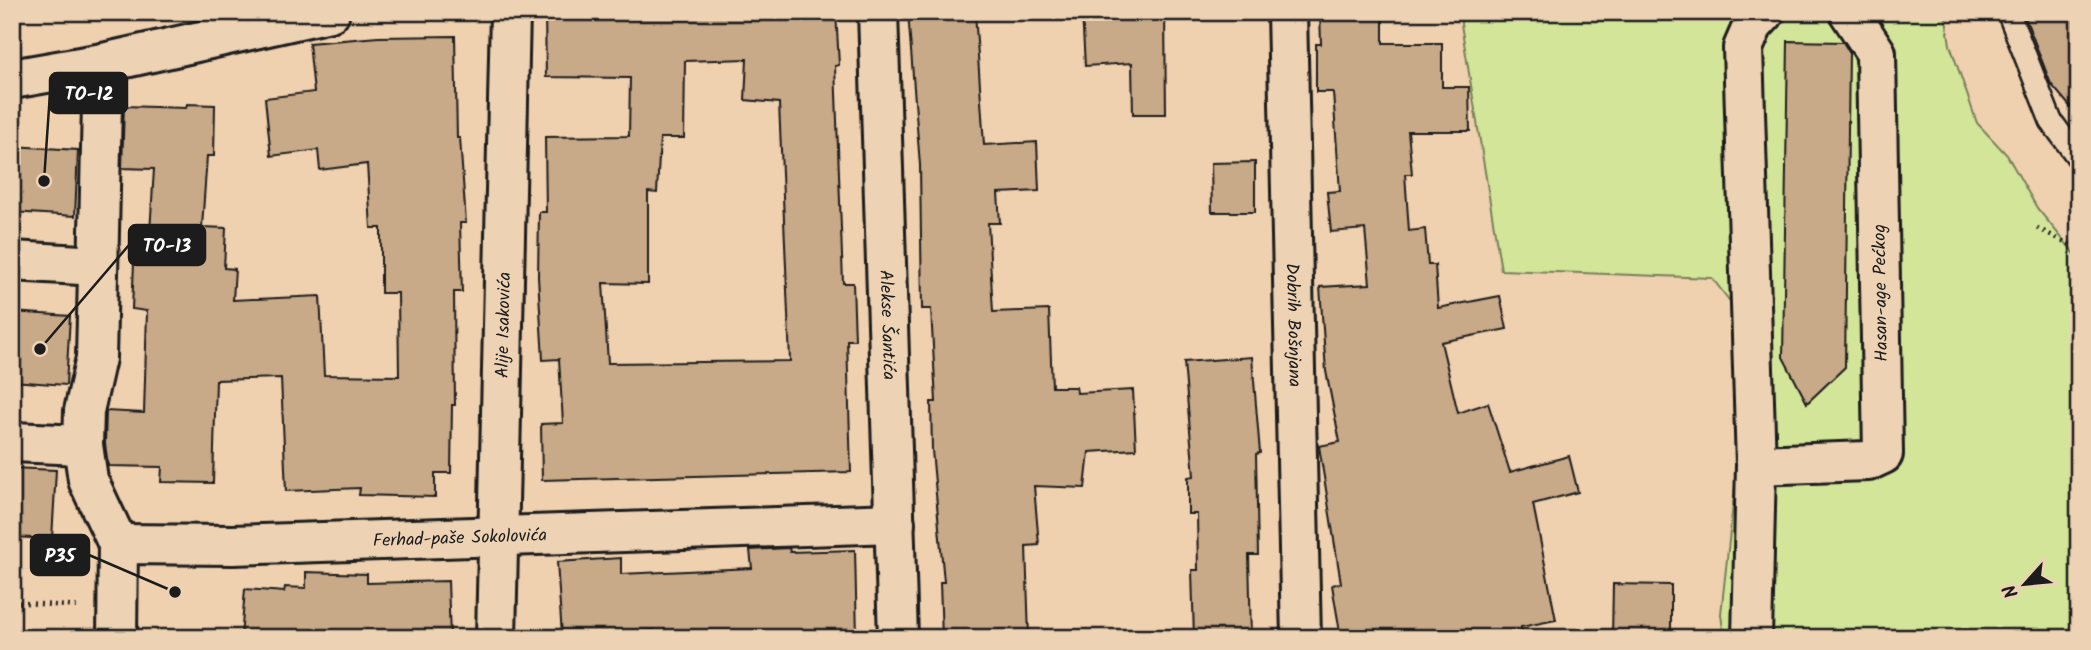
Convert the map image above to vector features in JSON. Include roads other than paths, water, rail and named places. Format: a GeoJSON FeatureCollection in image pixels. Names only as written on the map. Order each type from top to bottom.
{"type":"FeatureCollection","features":[{"type":"Feature","properties":{"kind":"street"},"geometry":{"type":"LineString","coordinates":[[12,79],[103,63],[330,12]]}},
{"type":"Feature","properties":{"kind":"street","name":"Alije Isakovića"},"geometry":{"type":"LineString","coordinates":[[496,638],[510,12]]}},
{"type":"Feature","properties":{"kind":"street","name":"Alekse Šantića"},"geometry":{"type":"LineString","coordinates":[[878,12],[898,638]]}},
{"type":"Feature","properties":{"kind":"street","name":"Dobrih Bošnjana"},"geometry":{"type":"LineString","coordinates":[[1287,12],[1301,638]]}},
{"type":"Feature","properties":{"kind":"street"},"geometry":{"type":"LineString","coordinates":[[1752,638],[1756,465],[1743,48],[1753,25],[1765,12]]}},
{"type":"Feature","properties":{"kind":"street","name":"Hasan-age Pećkog"},"geometry":{"type":"LineString","coordinates":[[1756,465],[1868,461],[1883,454],[1876,54],[1849,12]]}},
{"type":"Feature","properties":{"kind":"street"},"geometry":{"type":"LineString","coordinates":[[103,63],[96,358],[84,411],[83,445],[88,480],[118,544],[117,624]]}},
{"type":"Feature","properties":{"kind":"street"},"geometry":{"type":"LineString","coordinates":[[12,261],[98,266]]}},
{"type":"Feature","properties":{"kind":"street"},"geometry":{"type":"LineString","coordinates":[[12,443],[83,445]]}},
{"type":"Feature","properties":{"kind":"street","name":"Ferhad-paše Sokolovića"},"geometry":{"type":"LineString","coordinates":[[118,544],[233,545],[895,523]]}},
{"type":"Feature","properties":{"kind":"lane"},"geometry":{"type":"LineString","coordinates":[[2008,12],[2051,121],[2079,159]]}},
{"type":"Feature","properties":{"kind":"place","name":"TO-12"},"geometry":{"type":"Point","coordinates":[44,181]}},
{"type":"Feature","properties":{"kind":"place","name":"TO-13"},"geometry":{"type":"Point","coordinates":[40,349]}},
{"type":"Feature","properties":{"kind":"place","name":"P35"},"geometry":{"type":"Point","coordinates":[175,592]}}]}
